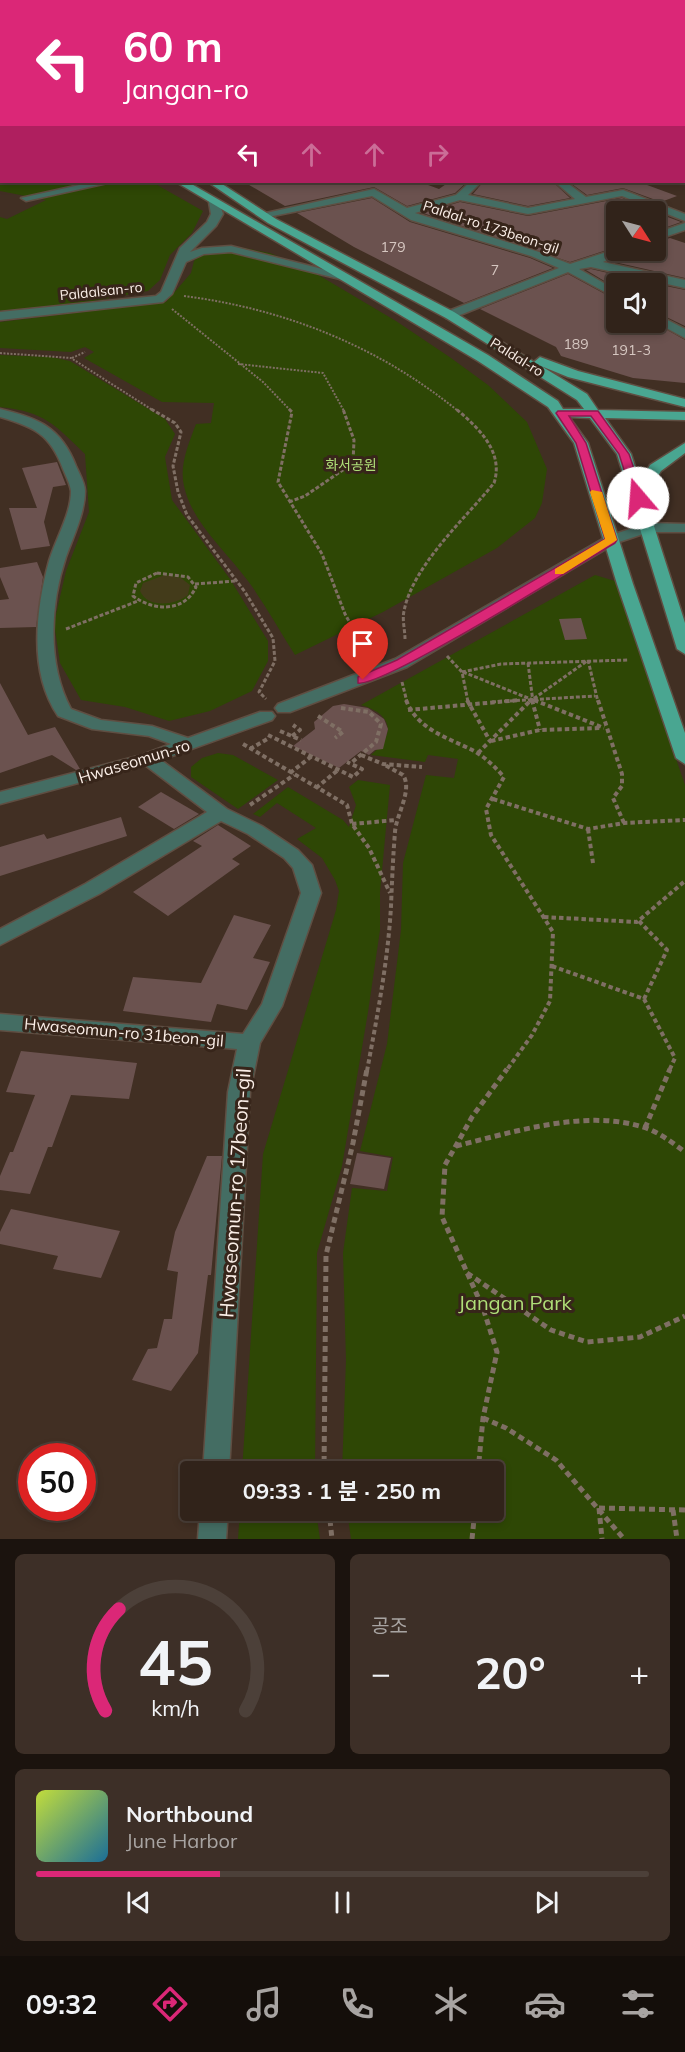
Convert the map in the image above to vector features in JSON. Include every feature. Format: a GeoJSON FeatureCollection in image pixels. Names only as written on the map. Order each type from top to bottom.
{"type":"FeatureCollection","features":[{"type":"Feature","properties":{"kind":"main road"},"geometry":{"type":"LineString","coordinates":[[184,183],[483,357],[554,404],[562,413],[581,443],[611,540],[685,758]]}},
{"type":"Feature","properties":{"kind":"main road","name":"Paldal-ro"},"geometry":{"type":"LineString","coordinates":[[215,183],[263,215],[450,315],[582,397],[624,454],[685,649]]}},
{"type":"Feature","properties":{"kind":"main road"},"geometry":{"type":"LineString","coordinates":[[502,347],[573,374],[685,403]]}},
{"type":"Feature","properties":{"kind":"main road"},"geometry":{"type":"LineString","coordinates":[[562,413],[685,416]]}},
{"type":"Feature","properties":{"kind":"main road"},"geometry":{"type":"LineString","coordinates":[[638,498],[655,468],[685,447]]}},
{"type":"Feature","properties":{"kind":"street"},"geometry":{"type":"LineString","coordinates":[[26,198],[102,183]]}},
{"type":"Feature","properties":{"kind":"street","name":"Paldal-ro 173beon-gil"},"geometry":{"type":"LineString","coordinates":[[460,197],[475,183]]}},
{"type":"Feature","properties":{"kind":"street"},"geometry":{"type":"LineString","coordinates":[[561,183],[583,200]]}},
{"type":"Feature","properties":{"kind":"street","name":"Paldal-ro 173beon-gil"},"geometry":{"type":"LineString","coordinates":[[263,215],[374,192],[415,219],[535,254],[569,268],[606,289]]}},
{"type":"Feature","properties":{"kind":"street","name":"Paldal-ro 173beon-gil"},"geometry":{"type":"LineString","coordinates":[[406,212],[460,197],[528,211],[623,194],[685,218]]}},
{"type":"Feature","properties":{"kind":"street","name":"Paldalsan-ro"},"geometry":{"type":"LineString","coordinates":[[0,316],[159,299],[166,294],[186,248],[213,224],[217,214],[214,202]]}},
{"type":"Feature","properties":{"kind":"street"},"geometry":{"type":"LineString","coordinates":[[666,233],[685,226]]}},
{"type":"Feature","properties":{"kind":"street"},"geometry":{"type":"LineString","coordinates":[[182,259],[202,250],[231,249],[344,276]]}},
{"type":"Feature","properties":{"kind":"street"},"geometry":{"type":"LineString","coordinates":[[450,315],[569,268],[606,257]]}},
{"type":"Feature","properties":{"kind":"street"},"geometry":{"type":"LineString","coordinates":[[591,263],[685,284]]}},
{"type":"Feature","properties":{"kind":"street"},"geometry":{"type":"LineString","coordinates":[[666,323],[682,330]]}},
{"type":"Feature","properties":{"kind":"street"},"geometry":{"type":"LineString","coordinates":[[0,413],[35,423],[49,434],[62,448],[78,489],[76,506],[57,561],[45,636],[53,692],[64,712],[98,725],[152,731],[189,745]]}},
{"type":"Feature","properties":{"kind":"street"},"geometry":{"type":"LineString","coordinates":[[290,706],[401,663],[611,540],[648,528],[685,528]]}},
{"type":"Feature","properties":{"kind":"street","name":"Hwaseomun-ro"},"geometry":{"type":"LineString","coordinates":[[0,798],[148,759],[266,716]]}},
{"type":"Feature","properties":{"kind":"street","name":"Hwaseomun-ro 17beon-gil"},"geometry":{"type":"LineString","coordinates":[[148,759],[226,816],[255,830],[291,854],[302,865],[311,893],[272,1006],[249,1042],[239,1092],[217,1461]]}},
{"type":"Feature","properties":{"kind":"street"},"geometry":{"type":"LineString","coordinates":[[0,938],[226,816]]}},
{"type":"Feature","properties":{"kind":"street","name":"Hwaseomun-ro 31beon-gil"},"geometry":{"type":"LineString","coordinates":[[0,1022],[249,1042]]}},
{"type":"Feature","properties":{"kind":"street"},"geometry":{"type":"LineString","coordinates":[[212,1539],[213,1521]]}},
{"type":"Feature","properties":{"kind":"path"},"geometry":{"type":"LineString","coordinates":[[184,296],[221,300],[272,312],[355,344],[435,392],[484,437],[496,457],[497,473],[494,483],[441,545],[409,594],[403,612],[406,626],[401,663],[403,696],[408,710],[436,735],[478,753],[495,764],[504,777],[486,809],[491,835],[553,932],[550,1001],[532,1035],[472,1117],[445,1166],[442,1217],[483,1308],[497,1352],[483,1418],[479,1461]]}},
{"type":"Feature","properties":{"kind":"path"},"geometry":{"type":"LineString","coordinates":[[171,306],[173,311],[192,322],[238,364],[263,382],[292,412],[278,482],[322,554],[345,614],[356,633],[401,663]]}},
{"type":"Feature","properties":{"kind":"path"},"geometry":{"type":"LineString","coordinates":[[0,353],[71,358],[85,352]]}},
{"type":"Feature","properties":{"kind":"path"},"geometry":{"type":"LineString","coordinates":[[71,358],[123,393],[175,423],[181,432],[173,466],[178,492],[187,515],[237,581],[273,638],[275,661],[259,692],[264,697]]}},
{"type":"Feature","properties":{"kind":"path"},"geometry":{"type":"LineString","coordinates":[[238,364],[262,365],[287,372],[323,373],[346,411],[356,454],[353,463],[305,496],[289,501]]}},
{"type":"Feature","properties":{"kind":"path"},"geometry":{"type":"LineString","coordinates":[[195,584],[195,593],[190,599],[174,606],[154,607],[138,601],[133,596],[134,585],[147,576],[179,574],[195,584],[237,581]]}},
{"type":"Feature","properties":{"kind":"path"},"geometry":{"type":"LineString","coordinates":[[45,636],[138,601]]}},
{"type":"Feature","properties":{"kind":"path"},"geometry":{"type":"LineString","coordinates":[[434,644],[462,672],[604,728]]}},
{"type":"Feature","properties":{"kind":"path"},"geometry":{"type":"LineString","coordinates":[[588,660],[604,728],[622,774],[622,786],[613,798],[624,823]]}},
{"type":"Feature","properties":{"kind":"path"},"geometry":{"type":"LineString","coordinates":[[478,753],[532,699],[588,660]]}},
{"type":"Feature","properties":{"kind":"path"},"geometry":{"type":"LineString","coordinates":[[462,672],[501,664],[651,660]]}},
{"type":"Feature","properties":{"kind":"path"},"geometry":{"type":"LineString","coordinates":[[528,663],[532,699],[540,730]]}},
{"type":"Feature","properties":{"kind":"path"},"geometry":{"type":"LineString","coordinates":[[462,672],[468,703],[490,741]]}},
{"type":"Feature","properties":{"kind":"path"},"geometry":{"type":"LineString","coordinates":[[408,710],[468,703],[596,696]]}},
{"type":"Feature","properties":{"kind":"path"},"geometry":{"type":"LineString","coordinates":[[290,706],[343,732],[335,738]]}},
{"type":"Feature","properties":{"kind":"path"},"geometry":{"type":"LineString","coordinates":[[270,737],[353,777],[362,769],[349,763],[377,741],[382,732],[381,724],[377,718],[360,709],[335,710]]}},
{"type":"Feature","properties":{"kind":"path"},"geometry":{"type":"LineString","coordinates":[[490,741],[540,730],[604,728]]}},
{"type":"Feature","properties":{"kind":"path"},"geometry":{"type":"LineString","coordinates":[[292,736],[300,729]]}},
{"type":"Feature","properties":{"kind":"path"},"geometry":{"type":"LineString","coordinates":[[227,730],[249,749],[347,806],[352,824],[369,848],[391,894]]}},
{"type":"Feature","properties":{"kind":"path"},"geometry":{"type":"LineString","coordinates":[[249,749],[279,730],[301,740]]}},
{"type":"Feature","properties":{"kind":"path"},"geometry":{"type":"LineString","coordinates":[[324,1461],[326,1255],[353,1143],[379,1007],[388,940],[396,820],[407,781],[396,770],[363,754]]}},
{"type":"Feature","properties":{"kind":"path"},"geometry":{"type":"LineString","coordinates":[[226,816],[292,774],[311,756]]}},
{"type":"Feature","properties":{"kind":"path"},"geometry":{"type":"LineString","coordinates":[[383,764],[422,767]]}},
{"type":"Feature","properties":{"kind":"path"},"geometry":{"type":"LineString","coordinates":[[316,788],[338,770]]}},
{"type":"Feature","properties":{"kind":"path"},"geometry":{"type":"LineString","coordinates":[[493,799],[588,829],[624,823],[685,820]]}},
{"type":"Feature","properties":{"kind":"path"},"geometry":{"type":"LineString","coordinates":[[352,824],[396,820]]}},
{"type":"Feature","properties":{"kind":"path"},"geometry":{"type":"LineString","coordinates":[[588,829],[593,862]]}},
{"type":"Feature","properties":{"kind":"path"},"geometry":{"type":"LineString","coordinates":[[544,917],[639,921],[685,881]]}},
{"type":"Feature","properties":{"kind":"path"},"geometry":{"type":"LineString","coordinates":[[639,921],[667,950],[644,999]]}},
{"type":"Feature","properties":{"kind":"path"},"geometry":{"type":"LineString","coordinates":[[552,966],[644,999],[675,1058],[645,1128]]}},
{"type":"Feature","properties":{"kind":"path"},"geometry":{"type":"LineString","coordinates":[[456,1146],[508,1133],[563,1125],[611,1122],[645,1128],[685,1152]]}},
{"type":"Feature","properties":{"kind":"path"},"geometry":{"type":"LineString","coordinates":[[466,1272],[551,1330],[588,1342],[640,1337],[685,1316]]}},
{"type":"Feature","properties":{"kind":"path"},"geometry":{"type":"LineString","coordinates":[[483,1418],[506,1428],[556,1460],[624,1539]]}},
{"type":"Feature","properties":{"kind":"path"},"geometry":{"type":"LineString","coordinates":[[599,1508],[685,1510]]}},
{"type":"Feature","properties":{"kind":"path"},"geometry":{"type":"LineString","coordinates":[[599,1508],[602,1539]]}},
{"type":"Feature","properties":{"kind":"path"},"geometry":{"type":"LineString","coordinates":[[673,1509],[677,1539]]}},
{"type":"Feature","properties":{"kind":"path"},"geometry":{"type":"LineString","coordinates":[[330,1521],[332,1539]]}},
{"type":"Feature","properties":{"kind":"path"},"geometry":{"type":"LineString","coordinates":[[472,1539],[473,1521]]}},
{"type":"Feature","properties":{"kind":"green space"},"geometry":{"type":"Polygon","coordinates":[[[0,183],[154,183],[203,211],[192,233],[170,255],[160,280],[148,291],[93,301],[0,311],[0,217],[7,219],[46,200],[0,191],[0,183]]]}},
{"type":"Feature","properties":{"kind":"green space","name":"화서공원"},"geometry":{"type":"Polygon","coordinates":[[[239,247],[270,253],[310,270],[396,321],[451,358],[488,385],[527,422],[547,469],[542,503],[535,518],[497,548],[383,612],[295,655],[254,590],[202,524],[188,499],[183,478],[186,454],[196,424],[211,423],[214,403],[162,402],[84,358],[94,352],[85,347],[71,352],[0,348],[0,322],[166,302],[191,273],[194,261],[203,251],[239,247]]]}},
{"type":"Feature","properties":{"kind":"green space"},"geometry":{"type":"Polygon","coordinates":[[[0,355],[51,357],[70,361],[165,419],[175,434],[165,457],[172,500],[230,579],[268,641],[268,661],[252,691],[210,711],[169,721],[125,707],[81,700],[60,663],[54,623],[66,571],[89,512],[85,454],[48,421],[28,412],[0,407],[0,355]]]}},
{"type":"Feature","properties":{"kind":"green space","name":"Jangan Park"},"geometry":{"type":"Polygon","coordinates":[[[595,575],[615,581],[685,785],[685,1539],[351,1539],[348,1521],[504,1521],[504,1461],[342,1461],[346,1360],[343,1253],[352,1188],[387,1191],[393,1157],[360,1151],[387,1044],[401,930],[403,863],[426,775],[454,778],[458,759],[428,755],[425,762],[371,755],[385,740],[387,726],[385,719],[379,714],[361,705],[595,575]]]}},
{"type":"Feature","properties":{"kind":"green space"},"geometry":{"type":"Polygon","coordinates":[[[218,753],[233,755],[278,780],[238,809],[191,777],[191,767],[202,758],[218,753]]]}},
{"type":"Feature","properties":{"kind":"green space"},"geometry":{"type":"Polygon","coordinates":[[[358,780],[390,785],[380,892],[380,930],[368,1012],[342,1166],[317,1253],[315,1461],[243,1461],[263,1154],[336,910],[339,891],[322,858],[297,839],[316,828],[277,803],[260,817],[253,814],[288,787],[343,820],[349,827],[356,805],[349,787],[358,780]]]}},
{"type":"Feature","properties":{"kind":"green space"},"geometry":{"type":"Polygon","coordinates":[[[239,1521],[317,1521],[320,1539],[238,1539],[239,1521]]]}},
{"type":"Feature","properties":{"kind":"sand"},"geometry":{"type":"Polygon","coordinates":[[[165,575],[181,578],[190,585],[188,595],[169,603],[149,601],[140,591],[143,583],[165,575]]]}},
{"type":"Feature","properties":{"kind":"building"},"geometry":{"type":"Polygon","coordinates":[[[246,183],[423,183],[439,189],[448,183],[466,183],[455,193],[407,206],[374,187],[285,206],[246,183]]]}},
{"type":"Feature","properties":{"kind":"building"},"geometry":{"type":"Polygon","coordinates":[[[482,183],[554,183],[570,198],[528,206],[473,194],[482,183]]]}},
{"type":"Feature","properties":{"kind":"building"},"geometry":{"type":"Polygon","coordinates":[[[570,183],[642,183],[677,196],[658,201],[623,188],[587,195],[570,183]]]}},
{"type":"Feature","properties":{"kind":"building"},"geometry":{"type":"Polygon","coordinates":[[[372,198],[410,222],[530,258],[553,268],[464,303],[354,247],[297,213],[372,198]]]}},
{"type":"Feature","properties":{"kind":"building"},"geometry":{"type":"Polygon","coordinates":[[[622,198],[629,201],[606,201],[622,198]]]}},
{"type":"Feature","properties":{"kind":"building"},"geometry":{"type":"Polygon","coordinates":[[[606,201],[606,250],[570,262],[423,213],[460,202],[528,216],[606,201]]]}},
{"type":"Feature","properties":{"kind":"building"},"geometry":{"type":"Polygon","coordinates":[[[666,216],[681,222],[666,227],[666,216]]]}},
{"type":"Feature","properties":{"kind":"building"},"geometry":{"type":"Polygon","coordinates":[[[670,238],[685,243],[685,278],[610,261],[666,261],[666,239],[670,238]]]}},
{"type":"Feature","properties":{"kind":"building"},"geometry":{"type":"Polygon","coordinates":[[[586,270],[608,273],[606,273],[606,282],[586,270]]]}},
{"type":"Feature","properties":{"kind":"building"},"geometry":{"type":"Polygon","coordinates":[[[568,274],[606,295],[606,333],[666,333],[666,329],[685,340],[685,383],[633,378],[561,356],[556,347],[480,309],[568,274]]]}},
{"type":"Feature","properties":{"kind":"building"},"geometry":{"type":"Polygon","coordinates":[[[666,286],[685,290],[685,326],[666,317],[666,286]]]}},
{"type":"Feature","properties":{"kind":"building"},"geometry":{"type":"Polygon","coordinates":[[[57,462],[66,485],[53,487],[44,522],[50,546],[21,550],[9,508],[37,508],[22,468],[57,462]]]}},
{"type":"Feature","properties":{"kind":"building"},"geometry":{"type":"Polygon","coordinates":[[[37,562],[43,577],[36,627],[0,628],[0,600],[9,599],[0,577],[0,568],[37,562]]]}},
{"type":"Feature","properties":{"kind":"building"},"geometry":{"type":"Polygon","coordinates":[[[581,618],[587,639],[565,640],[559,619],[581,618]]]}},
{"type":"Feature","properties":{"kind":"building"},"geometry":{"type":"Polygon","coordinates":[[[0,683],[28,735],[55,727],[80,769],[76,770],[52,755],[0,773],[0,683]]]}},
{"type":"Feature","properties":{"kind":"building"},"geometry":{"type":"Polygon","coordinates":[[[344,704],[368,708],[384,719],[388,729],[383,749],[375,750],[369,755],[361,751],[339,768],[293,746],[315,729],[314,722],[333,706],[344,704]]]}},
{"type":"Feature","properties":{"kind":"building"},"geometry":{"type":"Polygon","coordinates":[[[161,792],[199,814],[174,829],[138,807],[161,792]]]}},
{"type":"Feature","properties":{"kind":"building"},"geometry":{"type":"Polygon","coordinates":[[[121,817],[127,836],[0,876],[0,847],[44,834],[47,839],[121,817]]]}},
{"type":"Feature","properties":{"kind":"building"},"geometry":{"type":"Polygon","coordinates":[[[218,825],[251,846],[232,859],[240,864],[168,916],[133,892],[202,846],[193,841],[218,825]]]}},
{"type":"Feature","properties":{"kind":"building"},"geometry":{"type":"Polygon","coordinates":[[[234,915],[271,925],[253,958],[270,962],[247,1010],[217,1004],[211,1022],[123,1011],[133,977],[201,983],[234,915]]]}},
{"type":"Feature","properties":{"kind":"building"},"geometry":{"type":"Polygon","coordinates":[[[21,1051],[137,1063],[129,1099],[71,1095],[52,1147],[48,1147],[30,1194],[0,1190],[0,1176],[10,1152],[13,1152],[35,1095],[6,1092],[21,1051]]]}},
{"type":"Feature","properties":{"kind":"building"},"geometry":{"type":"Polygon","coordinates":[[[357,1153],[391,1158],[384,1189],[350,1184],[357,1153]]]}},
{"type":"Feature","properties":{"kind":"building"},"geometry":{"type":"Polygon","coordinates":[[[207,1156],[222,1156],[211,1275],[208,1275],[198,1353],[171,1391],[132,1380],[148,1349],[157,1348],[164,1319],[172,1319],[178,1272],[167,1270],[175,1232],[207,1156]]]}},
{"type":"Feature","properties":{"kind":"building"},"geometry":{"type":"Polygon","coordinates":[[[11,1209],[120,1231],[101,1278],[53,1269],[58,1256],[0,1244],[0,1232],[11,1209]]]}},
{"type":"Feature","properties":{"kind":"slow traffic"},"geometry":{"type":"LineString","coordinates":[[559,571],[611,540],[596,492]]}},
{"type":"Feature","properties":{"kind":"route"},"geometry":{"type":"LineString","coordinates":[[363,680],[401,663],[611,540],[581,443],[562,413],[594,413],[624,454],[638,498]]}}]}
